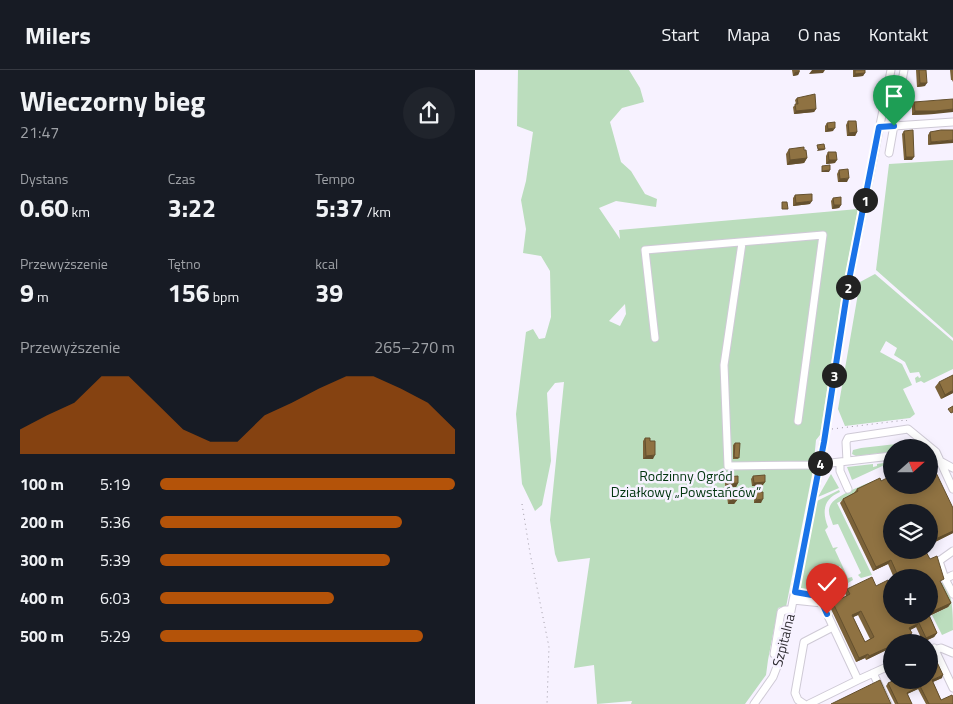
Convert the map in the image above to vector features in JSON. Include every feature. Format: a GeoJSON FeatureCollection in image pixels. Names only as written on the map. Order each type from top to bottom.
{"type":"FeatureCollection","features":[{"type":"Feature","properties":{"kind":"street","name":"Szpitalna"},"geometry":{"type":"LineString","coordinates":[[754,704],[773,677],[781,657],[819,465],[849,280],[891,70]]}},
{"type":"Feature","properties":{"kind":"street"},"geometry":{"type":"LineString","coordinates":[[889,153],[904,70]]}},
{"type":"Feature","properties":{"kind":"street"},"geometry":{"type":"LineString","coordinates":[[879,127],[953,122]]}},
{"type":"Feature","properties":{"kind":"street"},"geometry":{"type":"LineString","coordinates":[[655,338],[645,250],[823,235],[798,420]]}},
{"type":"Feature","properties":{"kind":"street"},"geometry":{"type":"LineString","coordinates":[[742,243],[724,365],[727,466],[819,465],[883,457]]}},
{"type":"Feature","properties":{"kind":"street"},"geometry":{"type":"LineString","coordinates":[[848,489],[840,471],[844,462],[848,438],[908,429],[936,452],[953,490]]}},
{"type":"Feature","properties":{"kind":"street"},"geometry":{"type":"LineString","coordinates":[[940,460],[953,468]]}},
{"type":"Feature","properties":{"kind":"street"},"geometry":{"type":"LineString","coordinates":[[953,551],[939,561],[953,594]]}},
{"type":"Feature","properties":{"kind":"street"},"geometry":{"type":"LineString","coordinates":[[945,578],[953,575]]}},
{"type":"Feature","properties":{"kind":"street"},"geometry":{"type":"LineString","coordinates":[[795,592],[823,600]]}},
{"type":"Feature","properties":{"kind":"street"},"geometry":{"type":"LineString","coordinates":[[793,600],[823,600]]}},
{"type":"Feature","properties":{"kind":"street"},"geometry":{"type":"LineString","coordinates":[[823,600],[833,627],[858,680]]}},
{"type":"Feature","properties":{"kind":"street"},"geometry":{"type":"LineString","coordinates":[[804,704],[797,700],[795,693],[803,642],[833,627]]}},
{"type":"Feature","properties":{"kind":"street"},"geometry":{"type":"LineString","coordinates":[[938,649],[953,653]]}},
{"type":"Feature","properties":{"kind":"street"},"geometry":{"type":"LineString","coordinates":[[938,662],[953,688]]}},
{"type":"Feature","properties":{"kind":"street"},"geometry":{"type":"LineString","coordinates":[[809,704],[883,669]]}},
{"type":"Feature","properties":{"kind":"street"},"geometry":{"type":"LineString","coordinates":[[873,674],[888,704]]}},
{"type":"Feature","properties":{"kind":"path"},"geometry":{"type":"LineString","coordinates":[[829,430],[906,420],[911,424],[913,421]]}},
{"type":"Feature","properties":{"kind":"path"},"geometry":{"type":"LineString","coordinates":[[522,504],[549,647],[547,704]]}},
{"type":"Feature","properties":{"kind":"green space","name":"Rodzinny Ogród Działkowy „Powstańców”"},"geometry":{"type":"Polygon","coordinates":[[[518,70],[629,70],[640,88],[644,102],[622,108],[610,122],[621,162],[631,171],[645,194],[657,199],[656,207],[616,201],[599,208],[620,239],[619,230],[858,209],[844,282],[820,435],[816,440],[813,470],[786,607],[778,608],[766,675],[745,704],[631,704],[632,701],[597,704],[594,665],[574,668],[590,558],[558,562],[555,554],[550,520],[564,382],[555,383],[547,393],[551,461],[542,505],[535,511],[522,484],[516,414],[526,332],[533,329],[539,339],[545,338],[551,317],[550,271],[541,256],[523,253],[526,229],[521,200],[526,181],[533,132],[517,126],[518,70]],[[625,304],[609,321],[620,326],[626,314],[625,304]]]}},
{"type":"Feature","properties":{"kind":"green space"},"geometry":{"type":"Polygon","coordinates":[[[953,160],[953,338],[876,270],[889,164],[953,160]]]}},
{"type":"Feature","properties":{"kind":"green space"},"geometry":{"type":"Polygon","coordinates":[[[875,274],[953,341],[953,369],[924,383],[921,381],[916,383],[915,378],[921,377],[919,372],[910,373],[905,362],[894,355],[897,348],[886,341],[880,352],[902,364],[912,385],[903,389],[915,414],[910,418],[845,426],[838,409],[860,282],[875,274]]]}},
{"type":"Feature","properties":{"kind":"green space"},"geometry":{"type":"Polygon","coordinates":[[[883,446],[883,453],[856,456],[852,454],[853,450],[883,446]]]}},
{"type":"Feature","properties":{"kind":"green space"},"geometry":{"type":"Polygon","coordinates":[[[883,463],[883,466],[852,480],[847,467],[873,464],[873,467],[877,466],[877,464],[883,463]]]}},
{"type":"Feature","properties":{"kind":"green space"},"geometry":{"type":"Polygon","coordinates":[[[831,474],[839,488],[818,497],[831,474]]]}},
{"type":"Feature","properties":{"kind":"green space"},"geometry":{"type":"Polygon","coordinates":[[[880,478],[882,481],[837,503],[872,575],[861,578],[858,575],[861,573],[838,524],[833,525],[829,509],[838,498],[880,478]]]}},
{"type":"Feature","properties":{"kind":"green space"},"geometry":{"type":"Polygon","coordinates":[[[839,490],[840,492],[830,498],[825,506],[828,527],[825,530],[833,548],[838,547],[835,550],[848,578],[852,577],[853,580],[848,583],[845,580],[833,586],[834,590],[832,590],[829,581],[832,585],[846,578],[840,566],[825,573],[824,571],[819,573],[826,588],[824,594],[803,591],[800,586],[817,501],[839,490]]]}},
{"type":"Feature","properties":{"kind":"green space"},"geometry":{"type":"Polygon","coordinates":[[[943,582],[951,598],[953,630],[942,635],[936,624],[938,612],[948,607],[938,584],[943,582]]]}},
{"type":"Feature","properties":{"kind":"building"},"geometry":{"type":"Polygon","coordinates":[[[855,70],[865,70],[865,73],[855,74],[855,70]]]}},
{"type":"Feature","properties":{"kind":"building"},"geometry":{"type":"Polygon","coordinates":[[[919,70],[926,70],[927,83],[920,83],[919,70]]]}},
{"type":"Feature","properties":{"kind":"building"},"geometry":{"type":"Polygon","coordinates":[[[815,94],[816,109],[796,111],[795,104],[798,104],[797,98],[815,94]]]}},
{"type":"Feature","properties":{"kind":"building"},"geometry":{"type":"Polygon","coordinates":[[[953,99],[953,109],[915,111],[914,102],[953,99]]]}},
{"type":"Feature","properties":{"kind":"building"},"geometry":{"type":"Polygon","coordinates":[[[848,121],[856,121],[857,132],[849,133],[848,121]]]}},
{"type":"Feature","properties":{"kind":"building"},"geometry":{"type":"Polygon","coordinates":[[[835,122],[835,128],[828,129],[827,123],[835,122]]]}},
{"type":"Feature","properties":{"kind":"building"},"geometry":{"type":"Polygon","coordinates":[[[913,130],[914,157],[906,157],[904,131],[913,130]]]}},
{"type":"Feature","properties":{"kind":"building"},"geometry":{"type":"Polygon","coordinates":[[[953,130],[953,140],[931,142],[930,132],[953,130]]]}},
{"type":"Feature","properties":{"kind":"building"},"geometry":{"type":"Polygon","coordinates":[[[824,144],[825,149],[818,149],[817,145],[824,144]]]}},
{"type":"Feature","properties":{"kind":"building"},"geometry":{"type":"Polygon","coordinates":[[[804,147],[807,158],[790,160],[789,149],[804,147]]]}},
{"type":"Feature","properties":{"kind":"building"},"geometry":{"type":"Polygon","coordinates":[[[828,152],[836,152],[837,160],[829,160],[828,152]]]}},
{"type":"Feature","properties":{"kind":"building"},"geometry":{"type":"Polygon","coordinates":[[[830,165],[830,170],[822,171],[822,166],[830,165]]]}},
{"type":"Feature","properties":{"kind":"building"},"geometry":{"type":"Polygon","coordinates":[[[848,169],[849,178],[840,179],[839,170],[848,169]]]}},
{"type":"Feature","properties":{"kind":"building"},"geometry":{"type":"Polygon","coordinates":[[[812,194],[812,201],[796,203],[795,195],[812,194]]]}},
{"type":"Feature","properties":{"kind":"building"},"geometry":{"type":"Polygon","coordinates":[[[841,197],[841,205],[834,205],[833,198],[841,197]]]}},
{"type":"Feature","properties":{"kind":"building"},"geometry":{"type":"Polygon","coordinates":[[[782,202],[787,202],[788,209],[782,209],[782,202]]]}},
{"type":"Feature","properties":{"kind":"building"},"geometry":{"type":"Polygon","coordinates":[[[953,375],[953,390],[945,395],[939,382],[953,375]]]}},
{"type":"Feature","properties":{"kind":"building"},"geometry":{"type":"Polygon","coordinates":[[[953,406],[953,412],[951,413],[948,409],[953,406]]]}},
{"type":"Feature","properties":{"kind":"building"},"geometry":{"type":"Polygon","coordinates":[[[645,438],[655,441],[655,455],[646,456],[645,438]]]}},
{"type":"Feature","properties":{"kind":"building"},"geometry":{"type":"Polygon","coordinates":[[[735,443],[740,443],[739,458],[734,457],[735,443]]]}},
{"type":"Feature","properties":{"kind":"building"},"geometry":{"type":"Polygon","coordinates":[[[765,475],[765,482],[754,483],[753,476],[765,475]]]}},
{"type":"Feature","properties":{"kind":"building"},"geometry":{"type":"Polygon","coordinates":[[[738,476],[738,483],[727,484],[727,477],[738,476]]]}},
{"type":"Feature","properties":{"kind":"building"},"geometry":{"type":"Polygon","coordinates":[[[938,477],[953,508],[953,531],[938,538],[938,504],[883,504],[883,559],[938,559],[944,579],[940,581],[951,603],[938,609],[938,569],[895,569],[891,560],[876,567],[843,499],[858,491],[857,489],[880,478],[881,481],[883,480],[883,494],[938,494],[938,477]]]}},
{"type":"Feature","properties":{"kind":"building"},"geometry":{"type":"Polygon","coordinates":[[[730,492],[736,492],[737,500],[730,500],[730,492]]]}},
{"type":"Feature","properties":{"kind":"building"},"geometry":{"type":"Polygon","coordinates":[[[756,492],[763,492],[763,499],[756,500],[756,492]]]}},
{"type":"Feature","properties":{"kind":"building"},"geometry":{"type":"Polygon","coordinates":[[[872,577],[876,586],[883,582],[883,624],[917,624],[909,628],[912,633],[910,634],[883,634],[883,650],[859,658],[833,603],[850,594],[847,589],[872,577]],[[861,611],[852,615],[865,642],[874,637],[861,611]]]}},
{"type":"Feature","properties":{"kind":"building"},"geometry":{"type":"Polygon","coordinates":[[[919,624],[933,624],[937,633],[924,634],[919,624]]]}},
{"type":"Feature","properties":{"kind":"building"},"geometry":{"type":"Polygon","coordinates":[[[938,664],[943,675],[938,677],[938,664]]]}},
{"type":"Feature","properties":{"kind":"building"},"geometry":{"type":"Polygon","coordinates":[[[880,680],[891,704],[831,704],[880,680]]]}},
{"type":"Feature","properties":{"kind":"building"},"geometry":{"type":"Polygon","coordinates":[[[891,689],[914,689],[907,693],[912,704],[898,704],[891,689]]]}},
{"type":"Feature","properties":{"kind":"building"},"geometry":{"type":"Polygon","coordinates":[[[922,689],[936,689],[941,700],[952,695],[953,697],[953,704],[929,704],[922,689]]]}},
{"type":"Feature","properties":{"kind":"route"},"geometry":{"type":"LineString","coordinates":[[827,614],[822,603],[823,597],[795,592],[824,442],[849,280],[879,127],[894,126]]}}]}
